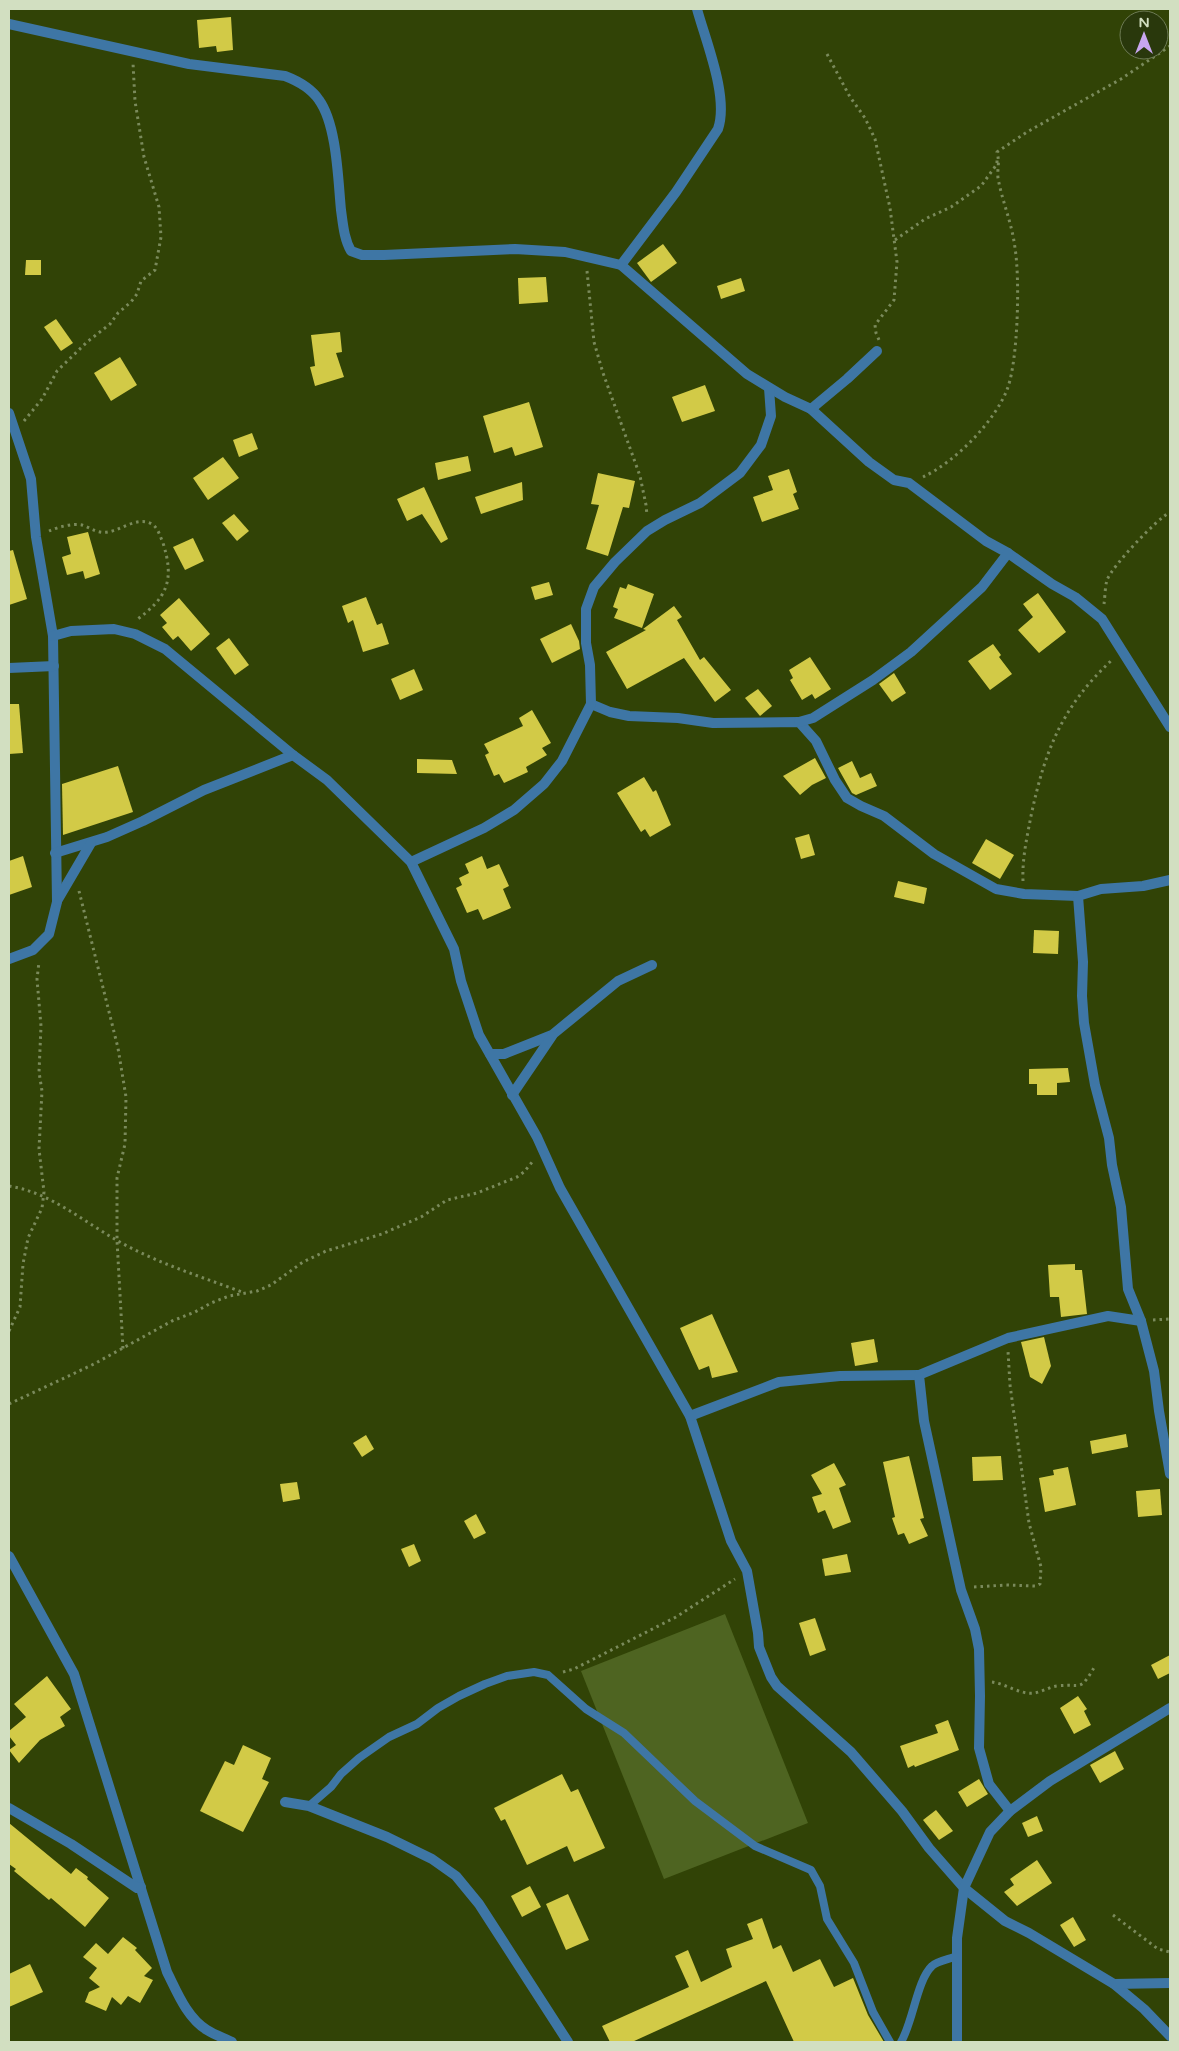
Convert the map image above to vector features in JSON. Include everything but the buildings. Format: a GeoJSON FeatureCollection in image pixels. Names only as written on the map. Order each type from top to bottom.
{"type":"FeatureCollection","features":[{"type":"Feature","properties":{"kind":"street"},"geometry":{"type":"LineString","coordinates":[[621,265],[676,192],[718,129],[722,118],[719,90],[697,9]]}},
{"type":"Feature","properties":{"kind":"street"},"geometry":{"type":"LineString","coordinates":[[9,24],[189,64],[285,76],[296,80],[308,88],[320,102],[330,129],[336,158],[343,224],[347,244],[351,251],[362,255],[384,256],[515,248],[565,252],[621,265],[747,374],[785,397],[811,409],[869,462],[894,480],[909,483],[986,542],[1008,553],[1052,584],[1075,597],[1102,619],[1170,727]]}},
{"type":"Feature","properties":{"kind":"street"},"geometry":{"type":"LineString","coordinates":[[811,409],[877,352]]}},
{"type":"Feature","properties":{"kind":"street"},"geometry":{"type":"LineString","coordinates":[[769,388],[771,416]]}},
{"type":"Feature","properties":{"kind":"street"},"geometry":{"type":"LineString","coordinates":[[411,862],[484,828],[514,810],[544,784],[562,761],[591,704],[590,665],[586,644],[586,609],[594,587],[615,562],[647,531],[700,503],[740,473],[761,445],[771,416],[785,397]]}},
{"type":"Feature","properties":{"kind":"street"},"geometry":{"type":"LineString","coordinates":[[9,413],[31,479],[36,537],[52,636],[54,666],[56,902],[49,934],[33,950],[9,960]]}},
{"type":"Feature","properties":{"kind":"street"},"geometry":{"type":"LineString","coordinates":[[591,704],[610,712],[629,716],[678,718],[713,723],[799,722],[813,718],[897,663],[982,587],[1008,553]]}},
{"type":"Feature","properties":{"kind":"street"},"geometry":{"type":"LineString","coordinates":[[52,636],[71,631],[100,628],[122,630],[144,638],[165,649],[293,755],[327,780],[411,862],[454,949],[470,1011],[479,1035],[537,1137],[560,1188],[690,1416],[730,1541],[747,1571],[758,1633],[758,1647],[771,1677],[777,1686],[856,1757],[964,1888],[1005,1922],[1029,1933],[1114,1984],[1144,2008],[1170,2036]]}},
{"type":"Feature","properties":{"kind":"street"},"geometry":{"type":"LineString","coordinates":[[9,668],[54,666]]}},
{"type":"Feature","properties":{"kind":"street"},"geometry":{"type":"LineString","coordinates":[[799,722],[816,741],[835,780],[847,798],[884,816],[934,854],[996,889],[1024,894],[1078,896],[1101,889],[1143,886],[1170,880]]}},
{"type":"Feature","properties":{"kind":"street"},"geometry":{"type":"LineString","coordinates":[[55,853],[91,843],[143,821],[204,790],[293,755]]}},
{"type":"Feature","properties":{"kind":"street"},"geometry":{"type":"LineString","coordinates":[[56,902],[91,843]]}},
{"type":"Feature","properties":{"kind":"street"},"geometry":{"type":"LineString","coordinates":[[1078,896],[1083,962],[1082,996],[1084,1023],[1095,1085],[1109,1138],[1112,1165],[1121,1207],[1128,1289],[1141,1321],[1154,1371],[1170,1474]]}},
{"type":"Feature","properties":{"kind":"street"},"geometry":{"type":"LineString","coordinates":[[512,1095],[552,1035],[618,981],[652,965]]}},
{"type":"Feature","properties":{"kind":"street"},"geometry":{"type":"LineString","coordinates":[[490,1054],[504,1054],[552,1035]]}},
{"type":"Feature","properties":{"kind":"street"},"geometry":{"type":"LineString","coordinates":[[690,1416],[779,1382],[840,1376],[919,1375],[1008,1338],[1108,1316],[1141,1321]]}},
{"type":"Feature","properties":{"kind":"street"},"geometry":{"type":"LineString","coordinates":[[919,1375],[919,1392],[924,1421],[961,1590],[975,1629],[979,1649],[979,1748],[989,1784],[1010,1811]]}},
{"type":"Feature","properties":{"kind":"street"},"geometry":{"type":"LineString","coordinates":[[9,1556],[74,1674],[167,1972],[195,2020],[206,2030],[232,2042]]}},
{"type":"Feature","properties":{"kind":"street"},"geometry":{"type":"LineString","coordinates":[[957,2042],[957,1956],[964,1888],[990,1832],[1010,1811],[1050,1782],[1170,1708]]}},
{"type":"Feature","properties":{"kind":"street"},"geometry":{"type":"LineString","coordinates":[[285,1802],[309,1806],[387,1837],[432,1859],[456,1876],[479,1904],[568,2042]]}},
{"type":"Feature","properties":{"kind":"street"},"geometry":{"type":"LineString","coordinates":[[9,1808],[71,1844],[137,1888],[140,1887]]}},
{"type":"Feature","properties":{"kind":"street"},"geometry":{"type":"LineString","coordinates":[[1114,1984],[1170,1983]]}},
{"type":"Feature","properties":{"kind":"lane"},"geometry":{"type":"LineString","coordinates":[[309,1806],[332,1787],[341,1774],[359,1758],[389,1737],[417,1724],[438,1708],[459,1696],[507,1676],[534,1672],[548,1675],[586,1709],[624,1733],[695,1801],[755,1846],[810,1870],[820,1886],[826,1919],[854,1963],[873,2012],[890,2042]]}},
{"type":"Feature","properties":{"kind":"lane"},"geometry":{"type":"LineString","coordinates":[[901,2042],[910,2025],[921,1987],[929,1970],[932,1966],[957,1956]]}},
{"type":"Feature","properties":{"kind":"path"},"geometry":{"type":"LineString","coordinates":[[998,152],[1027,132],[1121,79],[1170,46]]}},
{"type":"Feature","properties":{"kind":"path"},"geometry":{"type":"LineString","coordinates":[[14,430],[28,418],[42,399],[57,371],[86,342],[110,324],[118,313],[134,298],[141,281],[155,270],[161,237],[159,207],[144,157],[135,101],[133,52]]}},
{"type":"Feature","properties":{"kind":"path"},"geometry":{"type":"LineString","coordinates":[[826,54],[850,97],[865,118],[875,139],[895,240],[897,262],[894,300],[875,325],[881,344],[877,352]]}},
{"type":"Feature","properties":{"kind":"path"},"geometry":{"type":"LineString","coordinates":[[895,240],[925,219],[951,207],[982,186],[997,164],[998,152]]}},
{"type":"Feature","properties":{"kind":"path"},"geometry":{"type":"LineString","coordinates":[[909,483],[926,476],[965,446],[993,415],[1008,387],[1015,338],[1017,269],[1012,225],[998,178],[1000,165],[998,152]]}},
{"type":"Feature","properties":{"kind":"path"},"geometry":{"type":"LineString","coordinates":[[586,258],[594,342],[641,480],[646,505],[647,531]]}},
{"type":"Feature","properties":{"kind":"path"},"geometry":{"type":"LineString","coordinates":[[1102,619],[1107,580],[1134,544],[1158,520],[1170,512]]}},
{"type":"Feature","properties":{"kind":"path"},"geometry":{"type":"LineString","coordinates":[[36,537],[54,529],[67,526],[81,525],[98,532],[108,532],[140,522],[149,522],[155,526],[165,552],[168,569],[169,578],[165,592],[146,613],[122,630]]}},
{"type":"Feature","properties":{"kind":"path"},"geometry":{"type":"LineString","coordinates":[[1024,894],[1022,868],[1029,825],[1041,772],[1052,740],[1062,722],[1093,678],[1123,650]]}},
{"type":"Feature","properties":{"kind":"path"},"geometry":{"type":"LineString","coordinates":[[74,873],[118,1048],[126,1097],[125,1144],[117,1178],[117,1240],[123,1349]]}},
{"type":"Feature","properties":{"kind":"path"},"geometry":{"type":"LineString","coordinates":[[9,1331],[20,1307],[22,1272],[28,1238],[42,1208],[43,1198],[39,1149],[42,1091],[39,1072],[40,1026],[37,979],[40,955]]}},
{"type":"Feature","properties":{"kind":"path"},"geometry":{"type":"LineString","coordinates":[[9,1404],[123,1349],[172,1321],[229,1296],[271,1285],[303,1262],[326,1251],[382,1234],[421,1217],[447,1200],[477,1193],[517,1177],[535,1159],[537,1137]]}},
{"type":"Feature","properties":{"kind":"path"},"geometry":{"type":"LineString","coordinates":[[9,1186],[26,1190],[77,1214],[117,1240],[160,1262],[243,1292]]}},
{"type":"Feature","properties":{"kind":"path"},"geometry":{"type":"LineString","coordinates":[[961,1590],[997,1585],[1036,1586],[1040,1584],[1042,1579],[1041,1567],[1029,1523],[1018,1448],[1008,1363],[1008,1338]]}},
{"type":"Feature","properties":{"kind":"path"},"geometry":{"type":"LineString","coordinates":[[548,1675],[574,1669],[676,1617],[747,1571]]}},
{"type":"Feature","properties":{"kind":"path"},"geometry":{"type":"LineString","coordinates":[[980,1696],[990,1681],[1034,1694],[1057,1686],[1078,1686],[1085,1683],[1095,1666]]}},
{"type":"Feature","properties":{"kind":"path"},"geometry":{"type":"LineString","coordinates":[[1113,1915],[1158,1949],[1170,1952]]}},
{"type":"Feature","properties":{"kind":"green space"},"geometry":{"type":"Polygon","coordinates":[[[725,1614],[808,1823],[664,1879],[581,1671],[725,1614]]]}}]}
